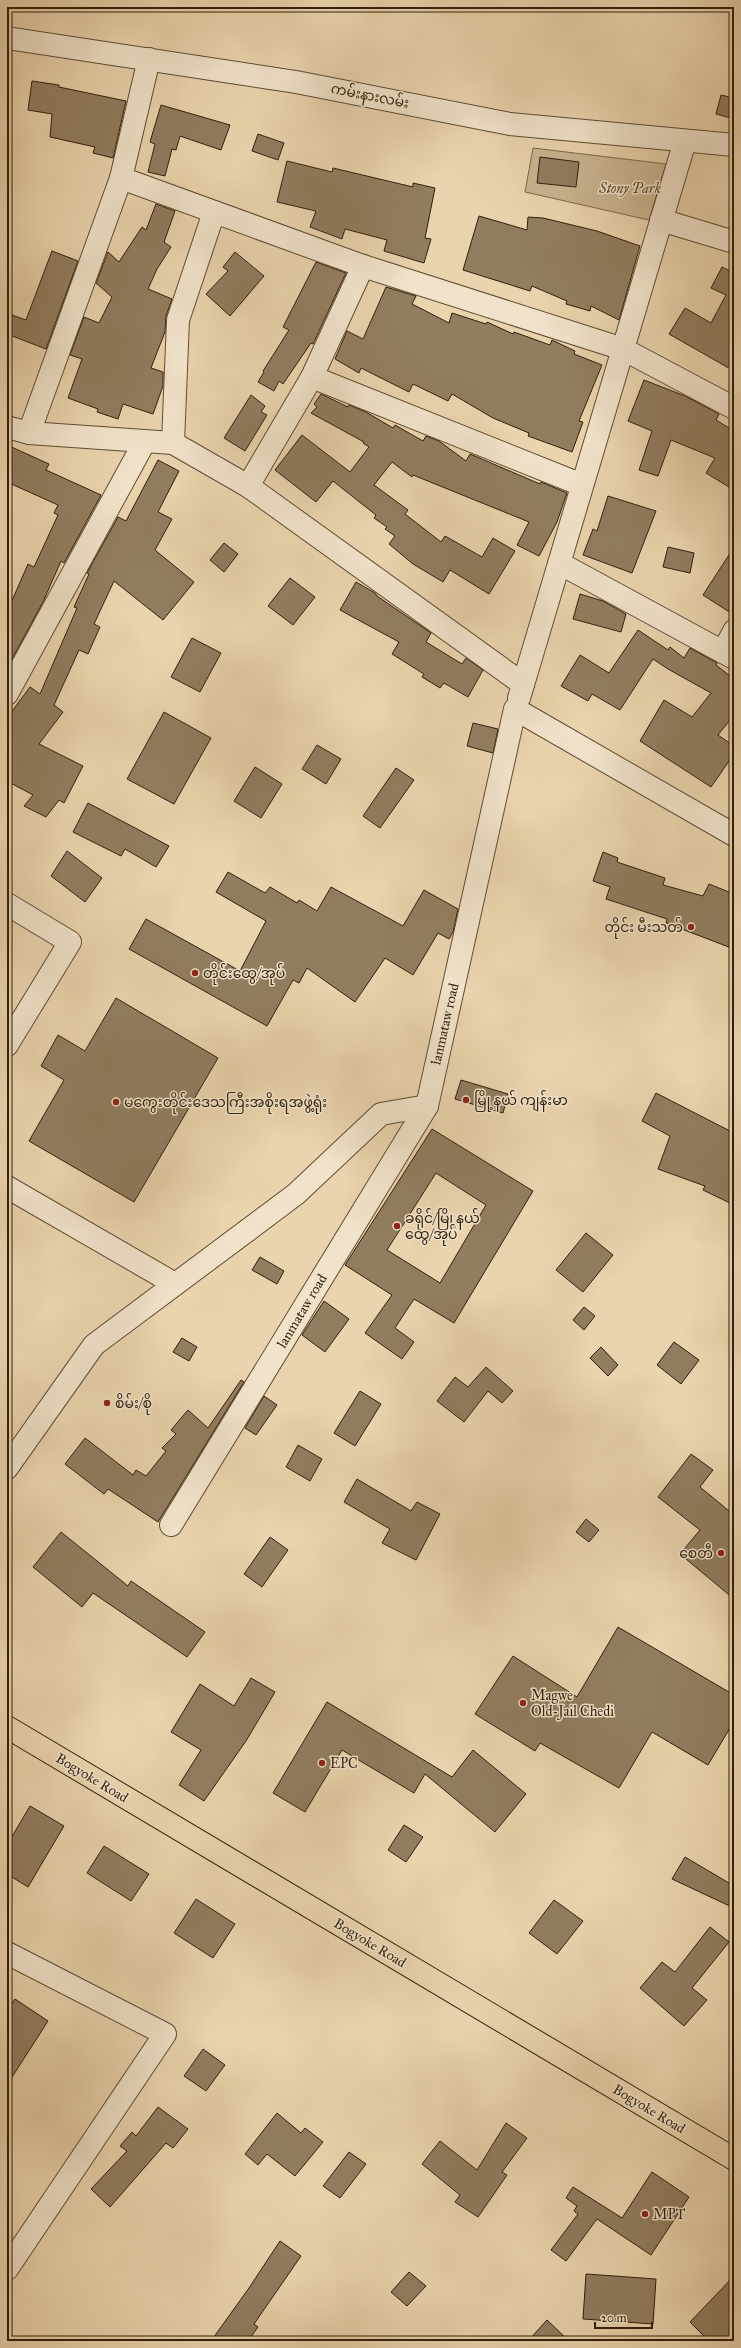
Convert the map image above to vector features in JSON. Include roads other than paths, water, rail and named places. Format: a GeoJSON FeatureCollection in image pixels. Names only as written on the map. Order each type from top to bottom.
{"type":"FeatureCollection","features":[{"type":"Feature","properties":{"kind":"highway","name":"Bogyoke Road"},"geometry":{"type":"LineString","coordinates":[[7,1727],[734,2159]]}},
{"type":"Feature","properties":{"kind":"street","name":"ကမ်းနားလမ်း"},"geometry":{"type":"LineString","coordinates":[[7,38],[296,82],[510,124],[734,145]]}},
{"type":"Feature","properties":{"kind":"street"},"geometry":{"type":"LineString","coordinates":[[29,433],[121,178],[149,59]]}},
{"type":"Feature","properties":{"kind":"street","name":"lanmataw road"},"geometry":{"type":"LineString","coordinates":[[171,1525],[427,1106],[515,709],[685,141]]}},
{"type":"Feature","properties":{"kind":"street"},"geometry":{"type":"LineString","coordinates":[[121,178],[364,266],[623,349],[734,408]]}},
{"type":"Feature","properties":{"kind":"street"},"geometry":{"type":"LineString","coordinates":[[173,442],[178,320],[214,212]]}},
{"type":"Feature","properties":{"kind":"street"},"geometry":{"type":"LineString","coordinates":[[661,220],[734,242]]}},
{"type":"Feature","properties":{"kind":"street"},"geometry":{"type":"LineString","coordinates":[[248,486],[312,377],[364,266]]}},
{"type":"Feature","properties":{"kind":"street"},"geometry":{"type":"LineString","coordinates":[[312,377],[582,485]]}},
{"type":"Feature","properties":{"kind":"street"},"geometry":{"type":"LineString","coordinates":[[7,427],[29,433],[173,442],[248,486],[523,684]]}},
{"type":"Feature","properties":{"kind":"street"},"geometry":{"type":"LineString","coordinates":[[7,694],[145,441]]}},
{"type":"Feature","properties":{"kind":"street"},"geometry":{"type":"LineString","coordinates":[[559,563],[729,655],[734,631]]}},
{"type":"Feature","properties":{"kind":"street"},"geometry":{"type":"LineString","coordinates":[[515,709],[734,835]]}},
{"type":"Feature","properties":{"kind":"street"},"geometry":{"type":"LineString","coordinates":[[7,904],[70,942],[7,1045]]}},
{"type":"Feature","properties":{"kind":"street"},"geometry":{"type":"LineString","coordinates":[[7,1468],[94,1345],[296,1194],[381,1114],[427,1106]]}},
{"type":"Feature","properties":{"kind":"street"},"geometry":{"type":"LineString","coordinates":[[7,1187],[176,1284]]}},
{"type":"Feature","properties":{"kind":"street"},"geometry":{"type":"LineString","coordinates":[[7,1953],[165,2034],[7,2269]]}},
{"type":"Feature","properties":{"kind":"place","name":"တိုင်း မီးသတ်"},"geometry":{"type":"Point","coordinates":[691,927]}},
{"type":"Feature","properties":{"kind":"place","name":"တိုင်းထွေ/အုပ်"},"geometry":{"type":"Point","coordinates":[195,973]}},
{"type":"Feature","properties":{"kind":"place","name":"မြို့နယ် ကျန်းမာ"},"geometry":{"type":"Point","coordinates":[466,1100]}},
{"type":"Feature","properties":{"kind":"place","name":"မကွေးတိုင်းဒေသကြီးအစိုးရအဖွဲ့ရုံး"},"geometry":{"type":"Point","coordinates":[116,1102]}},
{"type":"Feature","properties":{"kind":"place","name":"ခရိုင်/မြို့နယ် ထွေ/အုပ်"},"geometry":{"type":"Point","coordinates":[397,1226]}},
{"type":"Feature","properties":{"kind":"place","name":"စိမ်း/စို"},"geometry":{"type":"Point","coordinates":[107,1403]}},
{"type":"Feature","properties":{"kind":"place","name":"စေတီ"},"geometry":{"type":"Point","coordinates":[721,1553]}},
{"type":"Feature","properties":{"kind":"place","name":"Magwe Old-Jail Chedi"},"geometry":{"type":"Point","coordinates":[523,1703]}},
{"type":"Feature","properties":{"kind":"place","name":"EPC"},"geometry":{"type":"Point","coordinates":[322,1763]}},
{"type":"Feature","properties":{"kind":"place","name":"MPT"},"geometry":{"type":"Point","coordinates":[645,2214]}},
{"type":"Feature","properties":{"kind":"park label","name":"Stony Park"},"geometry":{"type":"Point","coordinates":[630,188]}}]}
